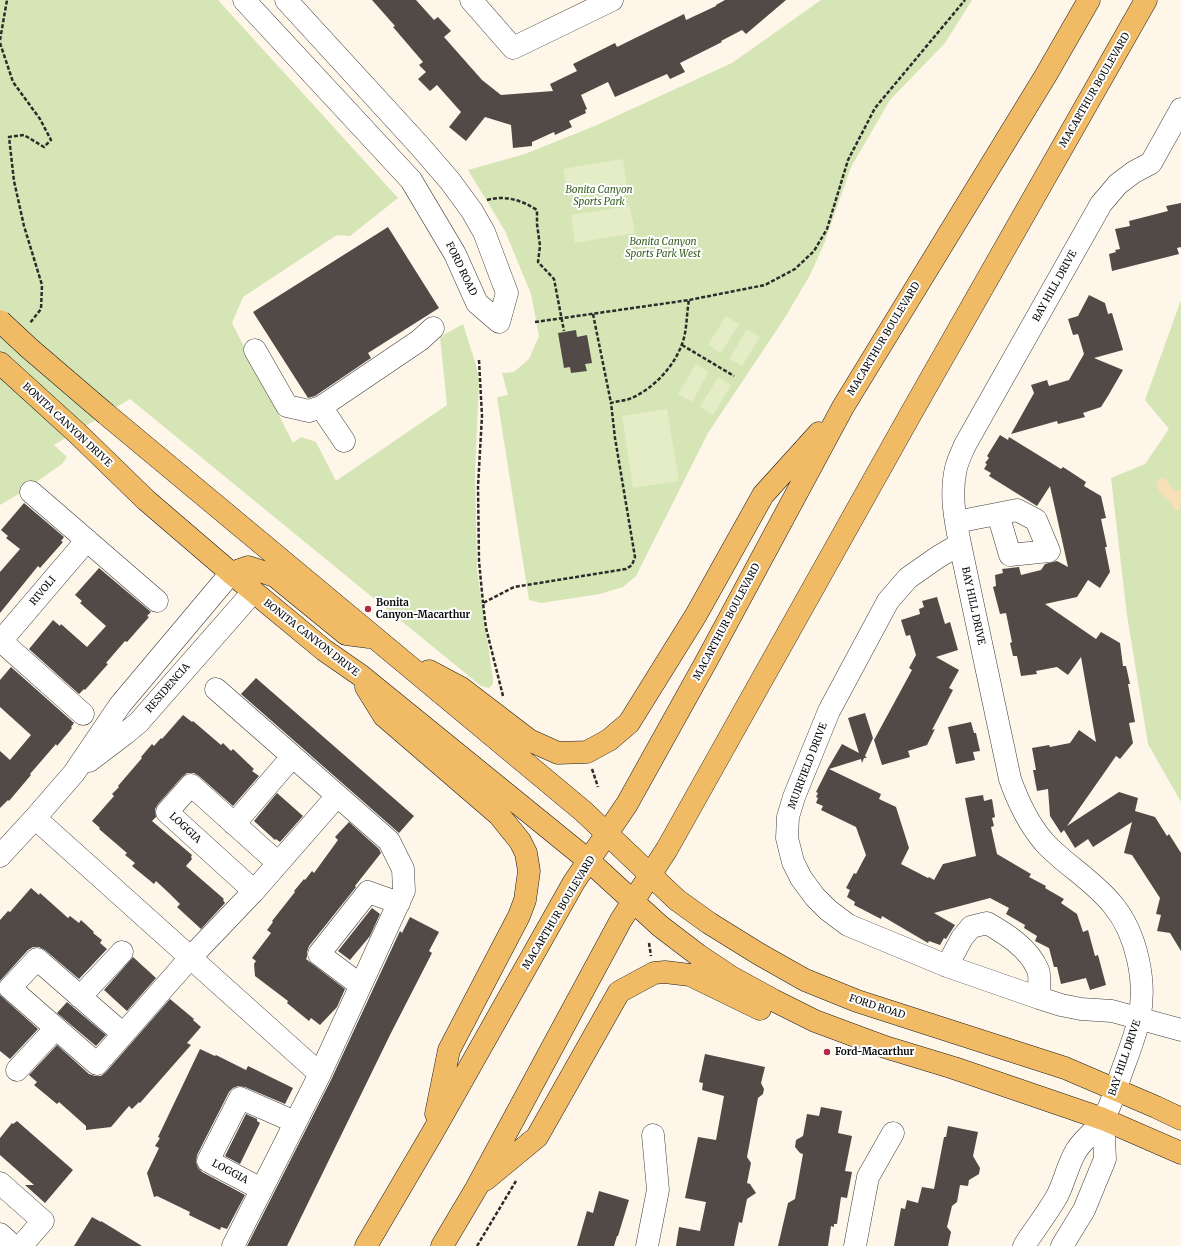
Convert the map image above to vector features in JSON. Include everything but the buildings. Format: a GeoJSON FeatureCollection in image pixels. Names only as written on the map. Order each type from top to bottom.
{"type":"FeatureCollection","features":[{"type":"Feature","properties":{"kind":"main road","name":"MACARTHUR BOULEVARD"},"geometry":{"type":"LineString","coordinates":[[366,1246],[433,1132],[574,882],[627,804],[707,660],[843,407],[1046,75],[1089,0]]}},
{"type":"Feature","properties":{"kind":"main road","name":"MACARTHUR BOULEVARD"},"geometry":{"type":"LineString","coordinates":[[442,1246],[477,1187],[617,926],[667,849],[908,416],[1146,0]]}},
{"type":"Feature","properties":{"kind":"main road"},"geometry":{"type":"LineString","coordinates":[[0,321],[106,414],[582,811],[607,835]]}},
{"type":"Feature","properties":{"kind":"main road","name":"BONITA CANYON DRIVE"},"geometry":{"type":"LineString","coordinates":[[0,363],[77,433],[146,500],[230,574],[324,650],[360,675],[589,861],[632,901]]}},
{"type":"Feature","properties":{"kind":"main road"},"geometry":{"type":"LineString","coordinates":[[230,574],[248,568],[275,576],[346,634],[380,642],[461,688],[529,740],[558,753],[586,752],[609,740],[629,723],[696,615],[763,495],[843,407]]}},
{"type":"Feature","properties":{"kind":"main road"},"geometry":{"type":"LineString","coordinates":[[360,675],[384,716],[499,815],[520,841],[526,852],[528,861],[528,882],[525,900],[519,916],[449,1050],[433,1132]]}},
{"type":"Feature","properties":{"kind":"main road","name":"FORD ROAD"},"geometry":{"type":"LineString","coordinates":[[607,835],[677,900],[709,924],[805,980],[857,1001],[1065,1068],[1156,1106],[1181,1119]]}},
{"type":"Feature","properties":{"kind":"main road"},"geometry":{"type":"LineString","coordinates":[[632,901],[660,926],[698,955],[731,977],[815,1021],[885,1048],[954,1068],[1103,1119],[1181,1153]]}},
{"type":"Feature","properties":{"kind":"main road"},"geometry":{"type":"LineString","coordinates":[[477,1187],[537,1137],[619,992],[654,974],[666,972],[690,975],[788,1022],[842,1031]]}},
{"type":"Feature","properties":{"kind":"street","name":"FORD ROAD"},"geometry":{"type":"LineString","coordinates":[[244,0],[410,180],[455,254],[477,303],[500,322],[507,293],[484,232],[472,211],[450,181],[418,144],[286,0]]}},
{"type":"Feature","properties":{"kind":"street"},"geometry":{"type":"LineString","coordinates":[[471,0],[513,48],[612,0]]}},
{"type":"Feature","properties":{"kind":"street","name":"BAY HILL DRIVE"},"geometry":{"type":"LineString","coordinates":[[1103,1119],[1116,1090],[1140,1018],[1141,976],[1137,954],[1129,932],[1114,906],[1099,889],[1044,842],[1030,823],[1018,802],[1010,779],[960,544],[953,491],[956,467],[965,445],[1101,204],[1118,184],[1134,172],[1151,163],[1181,109]]}},
{"type":"Feature","properties":{"kind":"street"},"geometry":{"type":"LineString","coordinates":[[255,350],[287,406],[309,411],[321,407],[420,340],[433,328]]}},
{"type":"Feature","properties":{"kind":"street"},"geometry":{"type":"LineString","coordinates":[[321,407],[344,440]]}},
{"type":"Feature","properties":{"kind":"street"},"geometry":{"type":"LineString","coordinates":[[31,492],[157,601]]}},
{"type":"Feature","properties":{"kind":"street"},"geometry":{"type":"LineString","coordinates":[[956,522],[998,514]]}},
{"type":"Feature","properties":{"kind":"street","name":"RIVOLI"},"geometry":{"type":"LineString","coordinates":[[0,641],[87,540]]}},
{"type":"Feature","properties":{"kind":"street","name":"MUIRFIELD DRIVE"},"geometry":{"type":"LineString","coordinates":[[960,544],[908,578],[888,601],[829,711],[794,796],[788,817],[787,838],[793,862],[801,878],[815,898],[848,925],[947,966],[1038,998],[1081,1009],[1112,1011],[1181,1030]]}},
{"type":"Feature","properties":{"kind":"street","name":"RESIDENCIA"},"geometry":{"type":"LineString","coordinates":[[0,856],[74,773],[120,705],[230,574]]}},
{"type":"Feature","properties":{"kind":"street","name":"RESIDENCIA"},"geometry":{"type":"LineString","coordinates":[[74,773],[138,722],[253,592]]}},
{"type":"Feature","properties":{"kind":"street"},"geometry":{"type":"LineString","coordinates":[[0,641],[83,714]]}},
{"type":"Feature","properties":{"kind":"street"},"geometry":{"type":"LineString","coordinates":[[139,684],[157,699]]}},
{"type":"Feature","properties":{"kind":"street"},"geometry":{"type":"LineString","coordinates":[[216,689],[389,841],[403,869],[404,892],[320,1074],[233,1246]]}},
{"type":"Feature","properties":{"kind":"street"},"geometry":{"type":"LineString","coordinates":[[234,824],[292,757]]}},
{"type":"Feature","properties":{"kind":"street","name":"LOGGIA"},"geometry":{"type":"LineString","coordinates":[[254,891],[167,812],[191,785],[278,863]]}},
{"type":"Feature","properties":{"kind":"street"},"geometry":{"type":"LineString","coordinates":[[123,1034],[37,959],[10,988],[97,1064],[190,958],[254,891],[337,796]]}},
{"type":"Feature","properties":{"kind":"street"},"geometry":{"type":"LineString","coordinates":[[35,818],[320,1074]]}},
{"type":"Feature","properties":{"kind":"street"},"geometry":{"type":"LineString","coordinates":[[360,985],[319,954],[368,892],[399,903]]}},
{"type":"Feature","properties":{"kind":"street"},"geometry":{"type":"LineString","coordinates":[[947,966],[962,938],[971,927],[987,923],[1004,933],[1028,954],[1038,971],[1038,998]]}},
{"type":"Feature","properties":{"kind":"street"},"geometry":{"type":"LineString","coordinates":[[80,997],[122,952]]}},
{"type":"Feature","properties":{"kind":"street"},"geometry":{"type":"LineString","coordinates":[[17,1070],[56,1028]]}},
{"type":"Feature","properties":{"kind":"street","name":"LOGGIA"},"geometry":{"type":"LineString","coordinates":[[261,1189],[208,1161],[240,1098],[295,1122]]}},
{"type":"Feature","properties":{"kind":"street"},"geometry":{"type":"LineString","coordinates":[[1024,1246],[1056,1198],[1076,1151],[1103,1119]]}},
{"type":"Feature","properties":{"kind":"street"},"geometry":{"type":"LineString","coordinates":[[1062,1246],[1084,1210],[1105,1159],[1103,1119]]}},
{"type":"Feature","properties":{"kind":"street"},"geometry":{"type":"LineString","coordinates":[[855,1246],[868,1177],[893,1133]]}},
{"type":"Feature","properties":{"kind":"street"},"geometry":{"type":"LineString","coordinates":[[647,1246],[658,1190],[653,1135]]}},
{"type":"Feature","properties":{"kind":"street"},"geometry":{"type":"LineString","coordinates":[[0,1183],[43,1221],[21,1246]]}},
{"type":"Feature","properties":{"kind":"street"},"geometry":{"type":"LineString","coordinates":[[0,1234],[13,1246]]}},
{"type":"Feature","properties":{"kind":"path"},"geometry":{"type":"LineString","coordinates":[[0,40],[7,0]]}},
{"type":"Feature","properties":{"kind":"path"},"geometry":{"type":"LineString","coordinates":[[535,322],[689,300],[765,285],[795,269],[814,251],[827,229],[848,160],[875,108],[965,0]]}},
{"type":"Feature","properties":{"kind":"path"},"geometry":{"type":"LineString","coordinates":[[0,43],[13,82],[40,119],[51,140],[44,146],[24,135],[9,137],[14,181],[22,218],[42,285],[41,309],[27,327]]}},
{"type":"Feature","properties":{"kind":"path"},"geometry":{"type":"LineString","coordinates":[[484,200],[493,198],[510,198],[524,202],[537,210],[540,246],[538,262],[554,279],[564,331]]}},
{"type":"Feature","properties":{"kind":"path"},"geometry":{"type":"LineString","coordinates":[[611,403],[629,398],[660,379],[673,362],[682,345],[689,300]]}},
{"type":"Feature","properties":{"kind":"path"},"geometry":{"type":"LineString","coordinates":[[483,603],[514,587],[626,569],[632,565],[635,557],[615,438],[611,403],[593,314]]}},
{"type":"Feature","properties":{"kind":"path"},"geometry":{"type":"LineString","coordinates":[[682,345],[734,376]]}},
{"type":"Feature","properties":{"kind":"path"},"geometry":{"type":"LineString","coordinates":[[479,360],[482,416],[478,493],[479,561],[486,628],[503,695],[500,700]]}},
{"type":"Feature","properties":{"kind":"path"},"geometry":{"type":"LineString","coordinates":[[591,767],[598,787]]}},
{"type":"Feature","properties":{"kind":"green space"},"geometry":{"type":"Polygon","coordinates":[[[0,0],[218,0],[398,198],[350,236],[337,235],[243,297],[232,323],[293,443],[301,437],[316,442],[336,481],[447,405],[440,337],[463,324],[476,365],[479,381],[475,474],[477,570],[493,679],[493,684],[489,688],[481,686],[130,399],[54,445],[67,457],[62,464],[19,494],[0,505],[0,0]]]}},
{"type":"Feature","properties":{"kind":"green space","name":"Bonita Canyon Sports Park West"},"geometry":{"type":"Polygon","coordinates":[[[821,0],[972,0],[945,43],[890,100],[851,167],[824,244],[810,275],[784,319],[708,433],[636,576],[623,587],[600,594],[541,603],[529,600],[497,397],[508,395],[502,373],[514,372],[529,359],[539,336],[531,294],[505,231],[468,170],[525,154],[597,125],[732,63],[821,0]]]}},
{"type":"Feature","properties":{"kind":"green space"},"geometry":{"type":"Polygon","coordinates":[[[623,159],[627,186],[568,196],[563,169],[623,159]]]}},
{"type":"Feature","properties":{"kind":"green space"},"geometry":{"type":"Polygon","coordinates":[[[630,206],[635,233],[575,243],[571,215],[630,206]]]}},
{"type":"Feature","properties":{"kind":"green space"},"geometry":{"type":"Polygon","coordinates":[[[1181,300],[1181,802],[1148,744],[1127,615],[1111,478],[1145,464],[1169,429],[1145,400],[1181,300]]]}},
{"type":"Feature","properties":{"kind":"green space"},"geometry":{"type":"Polygon","coordinates":[[[726,316],[739,324],[721,353],[708,345],[726,316]]]}},
{"type":"Feature","properties":{"kind":"green space"},"geometry":{"type":"Polygon","coordinates":[[[747,329],[760,337],[742,366],[729,359],[747,329]]]}},
{"type":"Feature","properties":{"kind":"green space"},"geometry":{"type":"Polygon","coordinates":[[[696,364],[709,372],[692,402],[678,394],[696,364]]]}},
{"type":"Feature","properties":{"kind":"green space"},"geometry":{"type":"Polygon","coordinates":[[[718,377],[731,385],[713,415],[700,407],[718,377]]]}},
{"type":"Feature","properties":{"kind":"green space"},"geometry":{"type":"Polygon","coordinates":[[[667,409],[679,481],[633,488],[622,416],[667,409]]]}},
{"type":"Feature","properties":{"kind":"sand"},"geometry":{"type":"Polygon","coordinates":[[[1164,478],[1173,489],[1178,491],[1181,490],[1180,510],[1174,510],[1171,502],[1160,493],[1156,484],[1159,479],[1164,478]]]}},
{"type":"Feature","properties":{"kind":"place","name":"Bonita Canyon-Macarthur"},"geometry":{"type":"Point","coordinates":[368,609]}},
{"type":"Feature","properties":{"kind":"place","name":"Ford-Macarthur"},"geometry":{"type":"Point","coordinates":[827,1052]}},
{"type":"Feature","properties":{"kind":"park label","name":"Bonita Canyon Sports Park"},"geometry":{"type":"Point","coordinates":[599,196]}}]}
